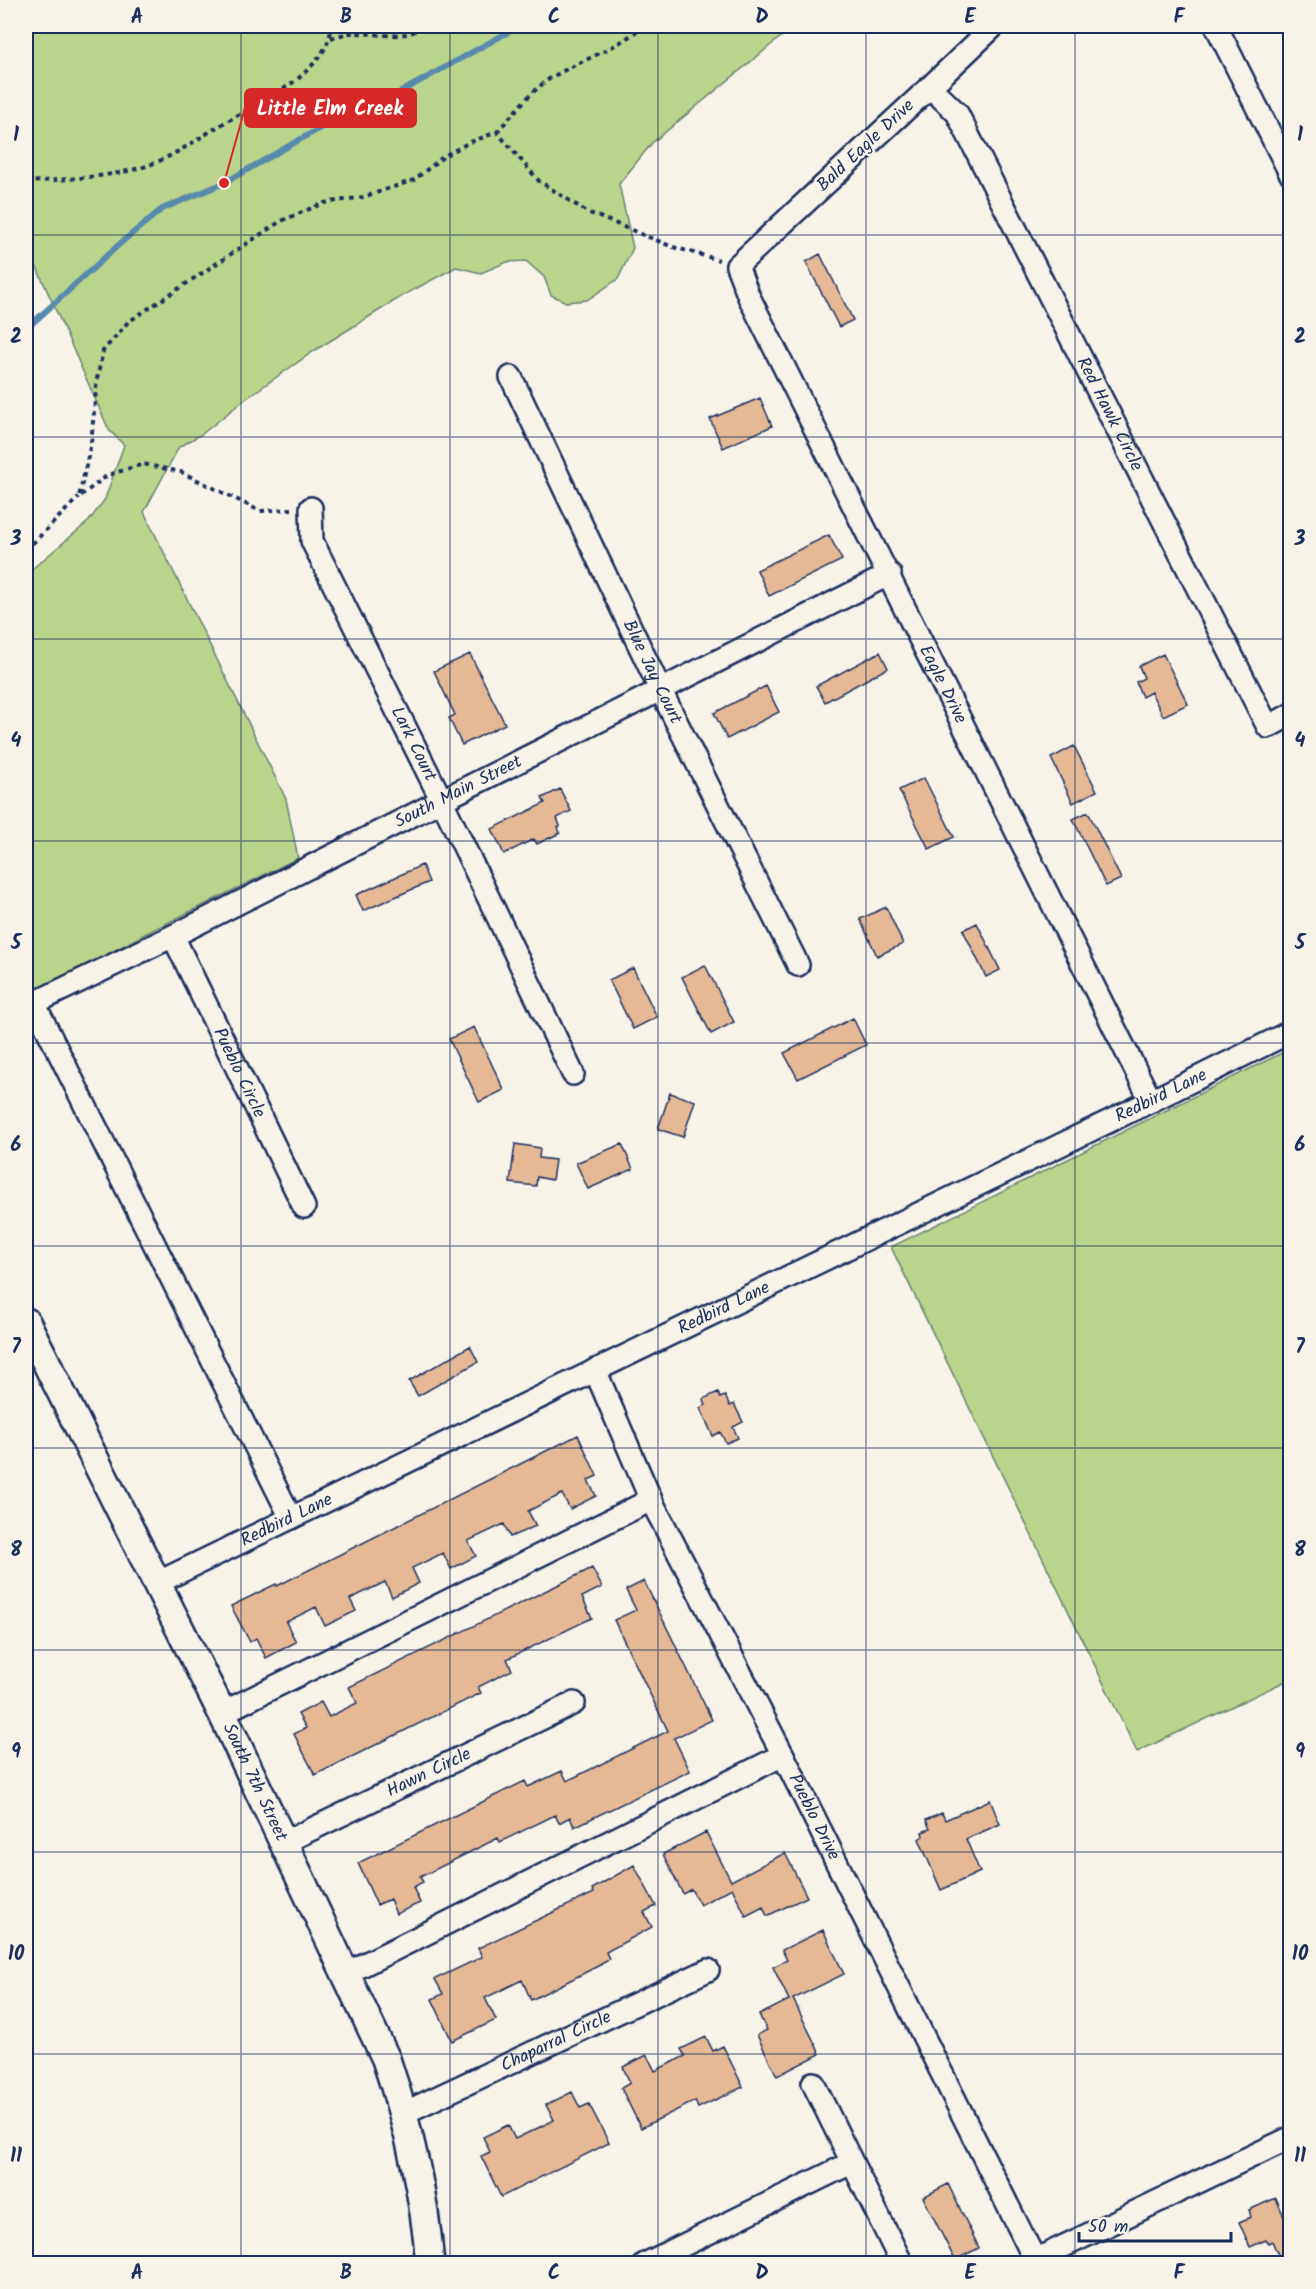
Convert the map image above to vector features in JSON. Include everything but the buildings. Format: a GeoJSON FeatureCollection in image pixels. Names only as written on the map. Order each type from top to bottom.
{"type":"FeatureCollection","features":[{"type":"Feature","properties":{"kind":"main road","name":"South 7th Street"},"geometry":{"type":"LineString","coordinates":[[26,1322],[222,1713],[386,2059],[405,2113],[424,2206],[430,2264]]}},
{"type":"Feature","properties":{"kind":"street","name":"Bald Eagle Drive"},"geometry":{"type":"LineString","coordinates":[[737,266],[994,26]]}},
{"type":"Feature","properties":{"kind":"street"},"geometry":{"type":"LineString","coordinates":[[1216,26],[1290,173]]}},
{"type":"Feature","properties":{"kind":"street","name":"Red Hawk Circle"},"geometry":{"type":"LineString","coordinates":[[930,87],[957,113],[1268,727],[1290,716]]}},
{"type":"Feature","properties":{"kind":"street","name":"Eagle Drive"},"geometry":{"type":"LineString","coordinates":[[737,266],[750,297],[1151,1101]]}},
{"type":"Feature","properties":{"kind":"street","name":"Blue Jay Court"},"geometry":{"type":"LineString","coordinates":[[511,376],[660,689],[798,965]]}},
{"type":"Feature","properties":{"kind":"street","name":"Lark Court"},"geometry":{"type":"LineString","coordinates":[[311,508],[312,541],[442,801],[573,1074]]}},
{"type":"Feature","properties":{"kind":"street","name":"South Main Street"},"geometry":{"type":"LineString","coordinates":[[30,1005],[173,936],[890,574]]}},
{"type":"Feature","properties":{"kind":"street","name":"Pueblo Circle"},"geometry":{"type":"LineString","coordinates":[[173,936],[304,1207]]}},
{"type":"Feature","properties":{"kind":"street"},"geometry":{"type":"LineString","coordinates":[[30,1005],[291,1518]]}},
{"type":"Feature","properties":{"kind":"street","name":"Redbird Lane"},"geometry":{"type":"LineString","coordinates":[[156,1583],[1290,1032]]}},
{"type":"Feature","properties":{"kind":"street","name":"Pueblo Drive"},"geometry":{"type":"LineString","coordinates":[[594,1370],[651,1500],[783,1755],[1036,2262]]}},
{"type":"Feature","properties":{"kind":"street"},"geometry":{"type":"LineString","coordinates":[[222,1713],[651,1500]]}},
{"type":"Feature","properties":{"kind":"street","name":"Hawn Circle"},"geometry":{"type":"LineString","coordinates":[[283,1844],[574,1703]]}},
{"type":"Feature","properties":{"kind":"street"},"geometry":{"type":"LineString","coordinates":[[345,1974],[783,1755]]}},
{"type":"Feature","properties":{"kind":"street","name":"Chaparral Circle"},"geometry":{"type":"LineString","coordinates":[[405,2113],[708,1970]]}},
{"type":"Feature","properties":{"kind":"street"},"geometry":{"type":"LineString","coordinates":[[813,2083],[902,2264]]}},
{"type":"Feature","properties":{"kind":"street"},"geometry":{"type":"LineString","coordinates":[[1036,2262],[1290,2138]]}},
{"type":"Feature","properties":{"kind":"street"},"geometry":{"type":"LineString","coordinates":[[645,2264],[851,2163]]}},
{"type":"Feature","properties":{"kind":"path"},"geometry":{"type":"LineString","coordinates":[[26,181],[132,170],[176,153],[301,77],[315,62],[331,38],[331,26]]}},
{"type":"Feature","properties":{"kind":"path"},"geometry":{"type":"LineString","coordinates":[[331,38],[348,33],[405,33],[423,26]]}},
{"type":"Feature","properties":{"kind":"path"},"geometry":{"type":"LineString","coordinates":[[79,497],[91,443],[97,379],[103,351],[128,322],[281,221],[324,203],[364,197],[414,180],[444,156],[468,143],[497,132],[523,103],[552,77],[593,58],[644,26]]}},
{"type":"Feature","properties":{"kind":"path"},"geometry":{"type":"LineString","coordinates":[[497,132],[539,181],[587,212],[673,247],[737,266]]}},
{"type":"Feature","properties":{"kind":"path"},"geometry":{"type":"LineString","coordinates":[[26,550],[79,497],[108,474],[143,464],[181,472],[260,511],[311,508]]}},
{"type":"Feature","properties":{"kind":"green space"},"geometry":{"type":"Polygon","coordinates":[[[26,26],[794,26],[652,143],[619,184],[633,248],[618,279],[587,300],[566,302],[551,295],[544,277],[526,261],[507,262],[481,273],[456,267],[404,295],[314,351],[248,397],[202,434],[179,447],[144,512],[286,799],[298,858],[26,995],[26,574],[89,521],[105,499],[124,445],[109,430],[26,243],[26,26]]]}},
{"type":"Feature","properties":{"kind":"green space"},"geometry":{"type":"Polygon","coordinates":[[[1290,1049],[1290,1679],[1137,1752],[891,1247],[1290,1049]]]}},
{"type":"Feature","properties":{"kind":"waterway"},"geometry":{"type":"LineString","coordinates":[[26,329],[123,241],[162,209],[224,183],[357,107],[397,94],[519,26]]}},
{"type":"Feature","properties":{"kind":"place","name":"Little Elm Creek"},"geometry":{"type":"Point","coordinates":[224,183]}}]}
